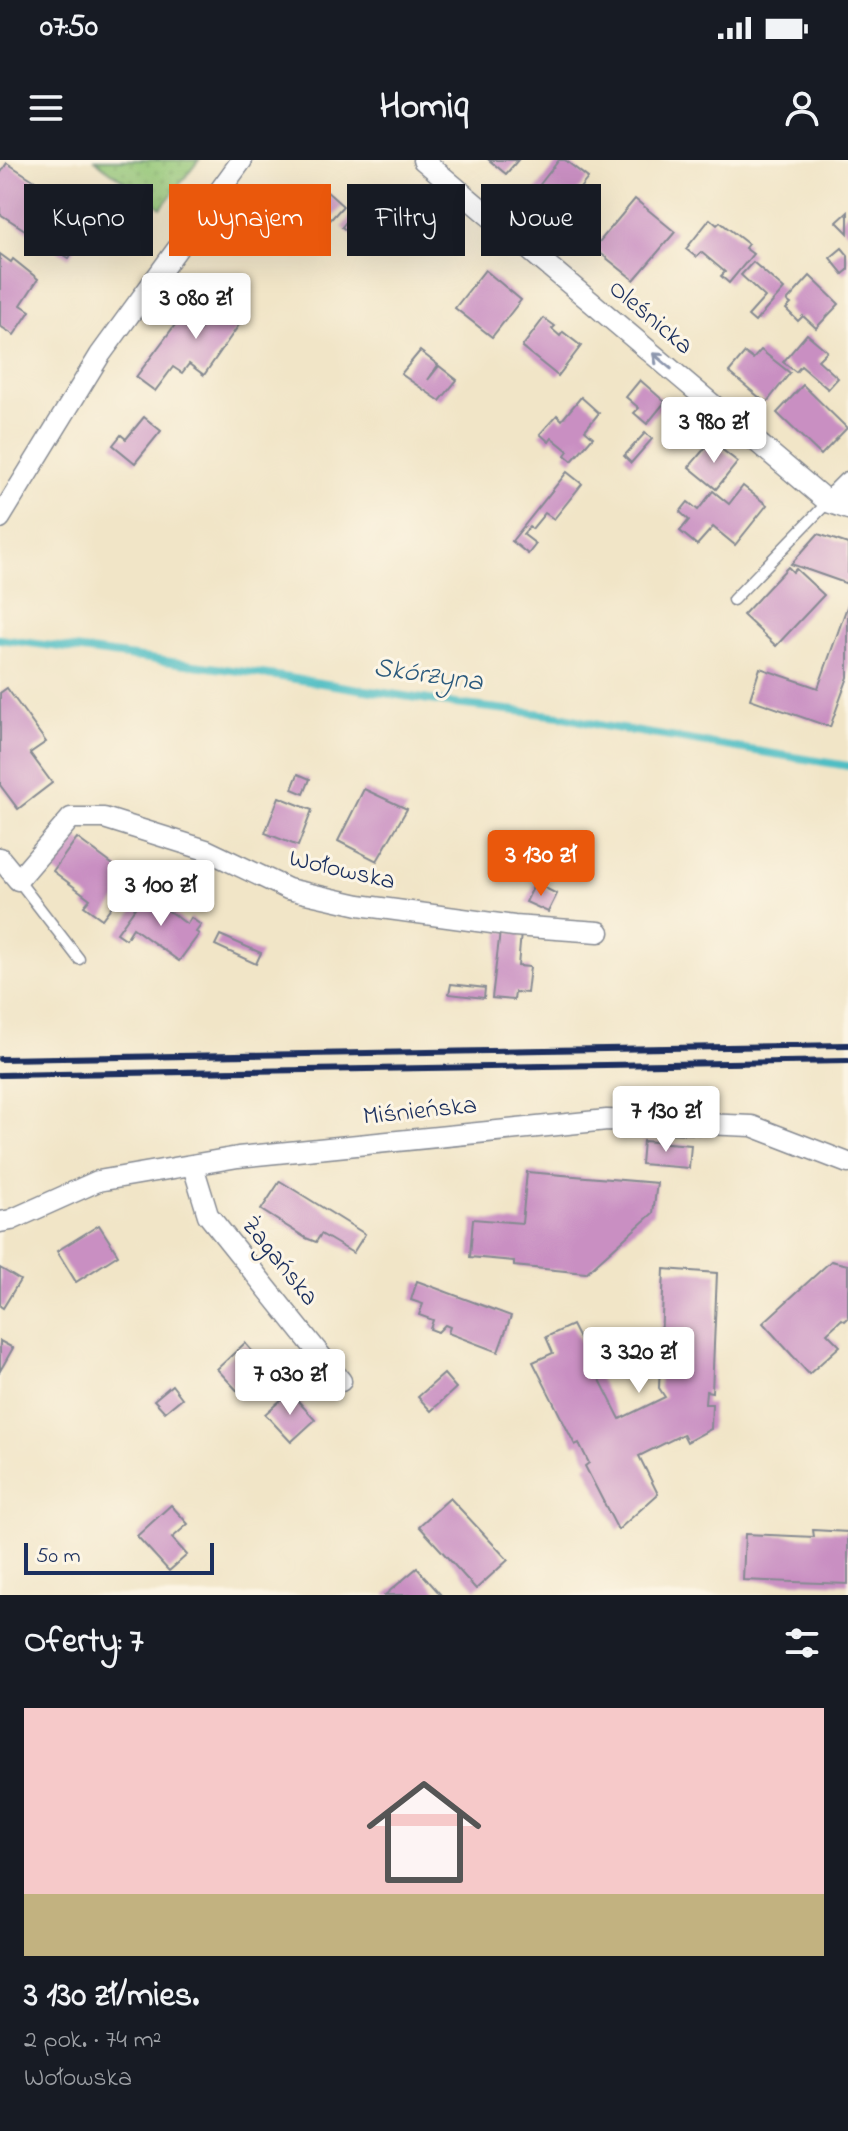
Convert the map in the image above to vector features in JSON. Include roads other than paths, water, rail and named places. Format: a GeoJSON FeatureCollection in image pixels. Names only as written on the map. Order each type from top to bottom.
{"type":"FeatureCollection","features":[{"type":"Feature","properties":{"kind":"street"},"geometry":{"type":"LineString","coordinates":[[0,518],[100,355],[242,160]]}},
{"type":"Feature","properties":{"kind":"street","name":"Oleśnicka"},"geometry":{"type":"LineString","coordinates":[[423,160],[838,506]]}},
{"type":"Feature","properties":{"kind":"street"},"geometry":{"type":"LineString","coordinates":[[838,506],[848,482]]}},
{"type":"Feature","properties":{"kind":"street","name":"Wołowska"},"geometry":{"type":"LineString","coordinates":[[18,880],[71,818],[104,818],[206,850],[288,889],[345,902],[514,926],[599,932]]}},
{"type":"Feature","properties":{"kind":"street"},"geometry":{"type":"LineString","coordinates":[[0,858],[18,880]]}},
{"type":"Feature","properties":{"kind":"street","name":"Miśnieńska"},"geometry":{"type":"LineString","coordinates":[[0,1222],[98,1181],[238,1157],[607,1120],[752,1126],[848,1163]]}},
{"type":"Feature","properties":{"kind":"street","name":"Żagańska"},"geometry":{"type":"LineString","coordinates":[[193,1166],[208,1215],[341,1381]]}},
{"type":"Feature","properties":{"kind":"lane"},"geometry":{"type":"LineString","coordinates":[[733,600],[838,506]]}},
{"type":"Feature","properties":{"kind":"lane"},"geometry":{"type":"LineString","coordinates":[[18,880],[79,959]]}},
{"type":"Feature","properties":{"kind":"waterway","name":"Skórzyna"},"geometry":{"type":"LineString","coordinates":[[0,639],[276,676],[455,704],[560,716],[603,726],[848,766]]}},
{"type":"Feature","properties":{"kind":"railway"},"geometry":{"type":"LineString","coordinates":[[0,1059],[848,1045]]}},
{"type":"Feature","properties":{"kind":"railway"},"geometry":{"type":"LineString","coordinates":[[0,1075],[848,1061]]}}]}
